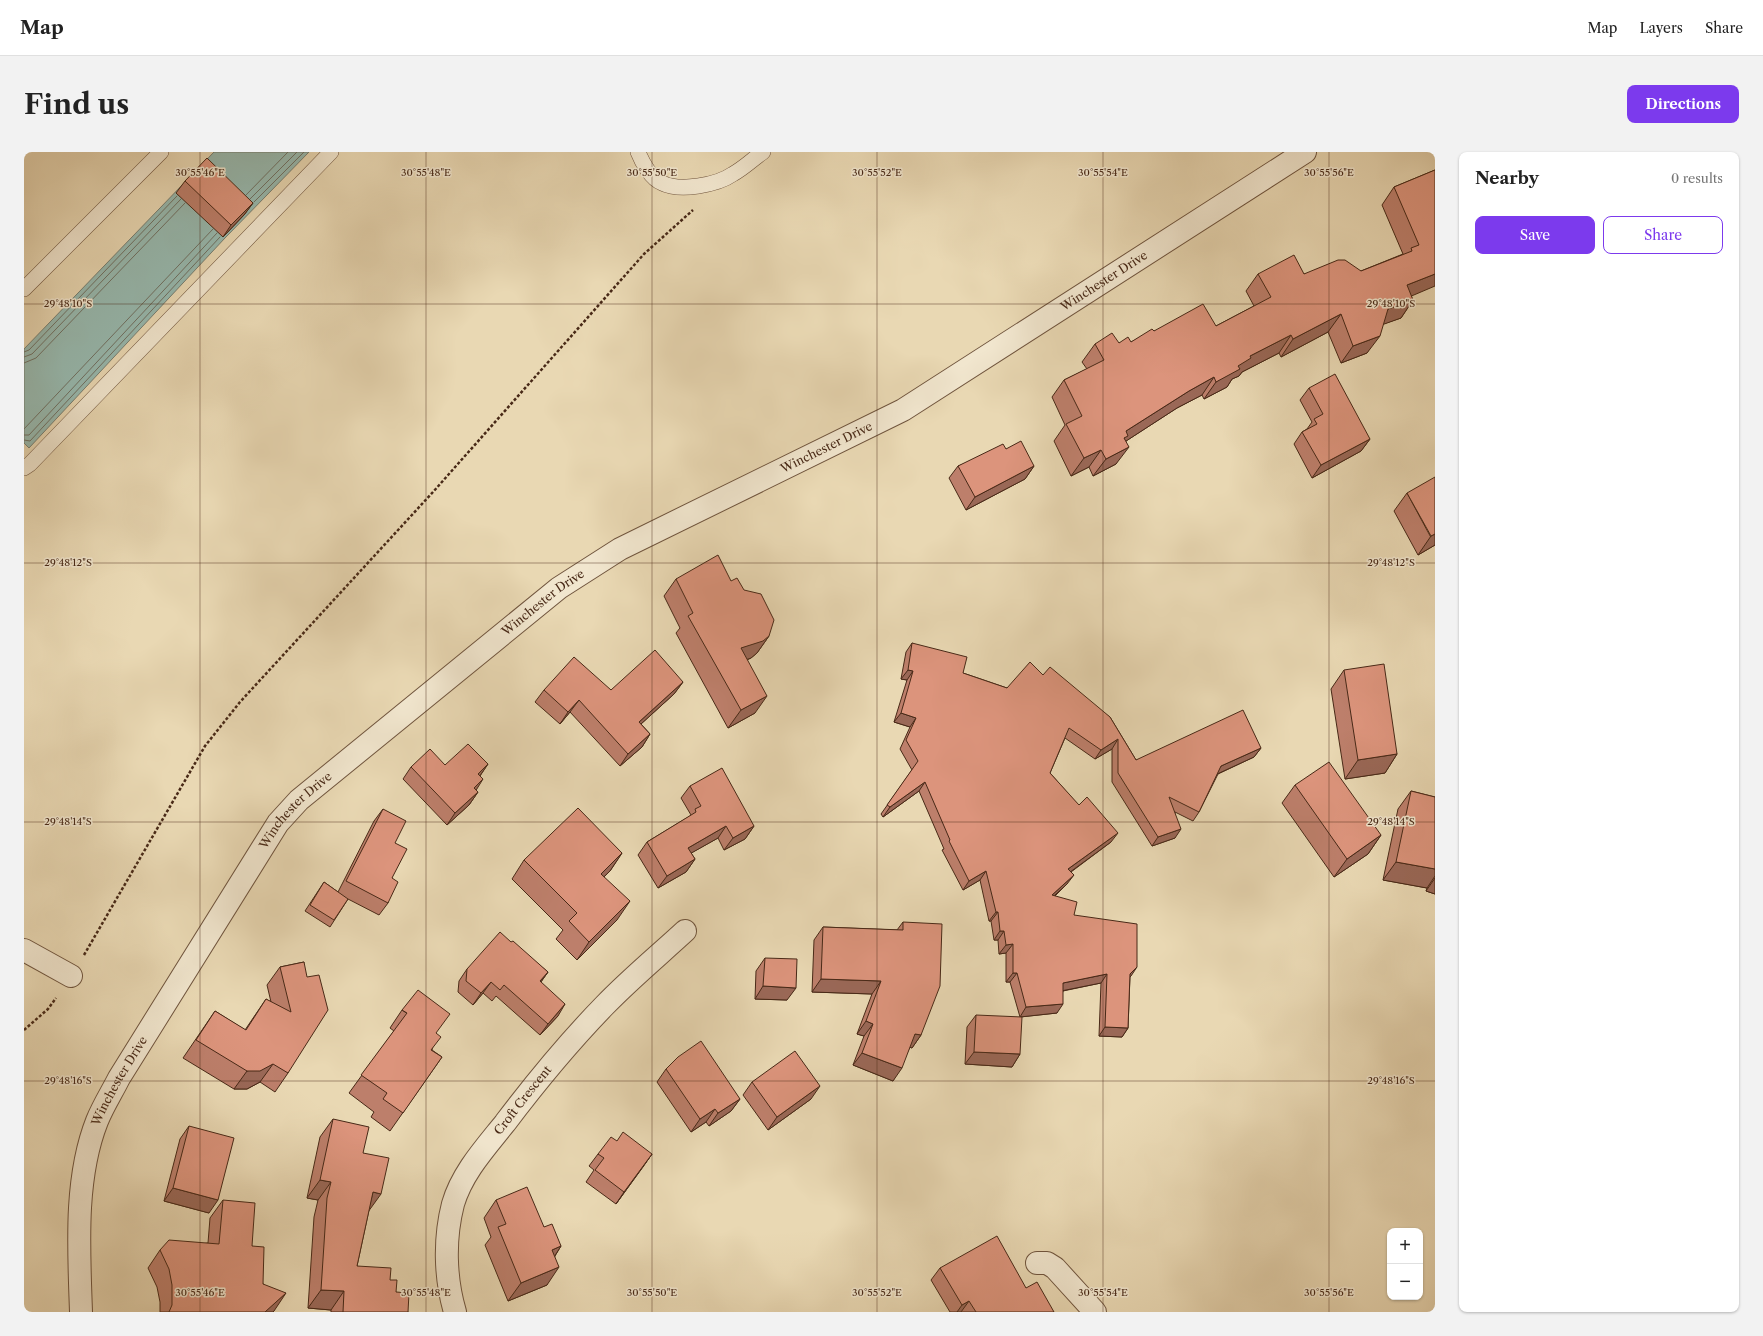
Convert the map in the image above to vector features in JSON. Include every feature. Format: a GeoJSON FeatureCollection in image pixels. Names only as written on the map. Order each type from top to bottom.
{"type":"FeatureCollection","features":[{"type":"Feature","properties":{"kind":"street","name":"Winchester Drive"},"geometry":{"type":"LineString","coordinates":[[80,1312],[78,1223],[87,1158],[97,1122],[119,1078],[278,823],[299,800],[559,588],[620,549],[903,410],[1305,152]]}},
{"type":"Feature","properties":{"kind":"street","name":"Croft Crescent"},"geometry":{"type":"LineString","coordinates":[[456,1312],[450,1294],[447,1259],[448,1230],[453,1203],[470,1166],[527,1095],[605,1005],[685,930]]}},
{"type":"Feature","properties":{"kind":"street"},"geometry":{"type":"LineString","coordinates":[[24,950],[71,976]]}},
{"type":"Feature","properties":{"kind":"street"},"geometry":{"type":"LineString","coordinates":[[1037,1263],[1047,1263],[1055,1268],[1095,1312]]}},
{"type":"Feature","properties":{"kind":"lane"},"geometry":{"type":"LineString","coordinates":[[24,289],[161,152]]}},
{"type":"Feature","properties":{"kind":"lane"},"geometry":{"type":"LineString","coordinates":[[24,468],[30,464],[331,152]]}},
{"type":"Feature","properties":{"kind":"lane"},"geometry":{"type":"LineString","coordinates":[[638,152],[644,166],[661,183],[688,188],[712,183],[732,175],[763,152]]}},
{"type":"Feature","properties":{"kind":"path"},"geometry":{"type":"LineString","coordinates":[[24,1030],[48,1009],[71,976],[205,746],[240,702],[433,492],[644,254],[697,206]]}},
{"type":"Feature","properties":{"kind":"water"},"geometry":{"type":"Polygon","coordinates":[[[214,152],[309,152],[225,238],[29,448],[24,443],[24,349],[214,152]]]}},
{"type":"Feature","properties":{"kind":"building"},"geometry":{"type":"Polygon","coordinates":[[[207,158],[253,203],[231,225],[185,181],[207,158]]]}},
{"type":"Feature","properties":{"kind":"building"},"geometry":{"type":"Polygon","coordinates":[[[1435,170],[1435,274],[1407,285],[1413,300],[1388,309],[1380,336],[1353,346],[1341,314],[1293,339],[1291,335],[1250,356],[1251,358],[1238,366],[1240,369],[1216,382],[1214,377],[1189,391],[1126,431],[1128,436],[1124,438],[1129,447],[1106,459],[1101,450],[1084,458],[1066,424],[1082,416],[1064,380],[1104,360],[1095,344],[1112,333],[1119,343],[1128,337],[1131,342],[1152,329],[1154,331],[1203,304],[1216,326],[1271,297],[1258,274],[1294,255],[1304,274],[1338,260],[1345,260],[1361,271],[1412,251],[1411,248],[1419,245],[1394,187],[1435,170]]]}},
{"type":"Feature","properties":{"kind":"building"},"geometry":{"type":"Polygon","coordinates":[[[1335,374],[1370,439],[1321,465],[1302,432],[1317,424],[1314,419],[1323,414],[1309,388],[1335,374]]]}},
{"type":"Feature","properties":{"kind":"building"},"geometry":{"type":"Polygon","coordinates":[[[1021,441],[1034,466],[975,497],[958,466],[1003,444],[1006,449],[1021,441]]]}},
{"type":"Feature","properties":{"kind":"building"},"geometry":{"type":"Polygon","coordinates":[[[1435,477],[1435,534],[1431,536],[1407,493],[1435,477]]]}},
{"type":"Feature","properties":{"kind":"building"},"geometry":{"type":"Polygon","coordinates":[[[718,555],[731,581],[737,578],[744,590],[761,594],[774,620],[769,636],[763,641],[741,648],[767,696],[741,710],[688,616],[693,613],[676,579],[718,555]]]}},
{"type":"Feature","properties":{"kind":"building"},"geometry":{"type":"Polygon","coordinates":[[[912,643],[967,657],[963,673],[1007,688],[1030,662],[1043,675],[1050,667],[1110,717],[1136,760],[1243,710],[1261,748],[1221,766],[1199,812],[1169,797],[1181,829],[1158,837],[1118,773],[1118,739],[1101,750],[1069,728],[1050,773],[1079,805],[1087,797],[1118,833],[1068,869],[1074,875],[1052,895],[1077,902],[1074,915],[1137,924],[1137,967],[1130,974],[1128,1028],[1105,1027],[1107,974],[1063,983],[1063,1004],[1026,1007],[1017,973],[1013,973],[1013,944],[1006,945],[1004,931],[1000,931],[998,912],[996,912],[986,871],[969,881],[949,841],[950,840],[925,782],[890,807],[887,805],[918,761],[906,740],[916,718],[901,713],[913,671],[908,670],[912,643]]]}},
{"type":"Feature","properties":{"kind":"building"},"geometry":{"type":"Polygon","coordinates":[[[655,650],[683,682],[639,722],[650,734],[628,754],[579,700],[568,712],[544,690],[574,657],[611,690],[655,650]]]}},
{"type":"Feature","properties":{"kind":"building"},"geometry":{"type":"Polygon","coordinates":[[[1384,664],[1397,754],[1358,760],[1344,670],[1384,664]]]}},
{"type":"Feature","properties":{"kind":"building"},"geometry":{"type":"Polygon","coordinates":[[[468,744],[488,764],[478,774],[483,779],[474,788],[478,792],[455,813],[411,767],[430,749],[445,765],[468,744]]]}},
{"type":"Feature","properties":{"kind":"building"},"geometry":{"type":"Polygon","coordinates":[[[1329,762],[1381,835],[1347,859],[1295,785],[1329,762]]]}},
{"type":"Feature","properties":{"kind":"building"},"geometry":{"type":"Polygon","coordinates":[[[722,768],[754,826],[733,838],[726,826],[688,848],[695,859],[667,876],[647,842],[696,812],[695,809],[701,806],[690,786],[722,768]]]}},
{"type":"Feature","properties":{"kind":"building"},"geometry":{"type":"Polygon","coordinates":[[[1411,791],[1435,797],[1435,869],[1396,862],[1411,791]]]}},
{"type":"Feature","properties":{"kind":"building"},"geometry":{"type":"Polygon","coordinates":[[[578,808],[622,853],[601,874],[630,901],[589,942],[569,921],[577,913],[524,860],[578,808]]]}},
{"type":"Feature","properties":{"kind":"building"},"geometry":{"type":"Polygon","coordinates":[[[383,809],[406,821],[395,843],[407,849],[392,878],[398,882],[388,903],[346,881],[383,809]]]}},
{"type":"Feature","properties":{"kind":"building"},"geometry":{"type":"Polygon","coordinates":[[[324,882],[348,899],[334,920],[310,905],[324,882]]]}},
{"type":"Feature","properties":{"kind":"building"},"geometry":{"type":"Polygon","coordinates":[[[903,922],[942,924],[940,986],[921,1035],[915,1034],[902,1068],[862,1053],[873,1024],[866,1021],[881,981],[821,979],[823,927],[903,930],[903,922]]]}},
{"type":"Feature","properties":{"kind":"building"},"geometry":{"type":"Polygon","coordinates":[[[500,932],[511,942],[513,941],[548,972],[540,981],[565,1004],[548,1024],[504,985],[500,990],[491,982],[481,993],[466,981],[467,969],[500,932]]]}},
{"type":"Feature","properties":{"kind":"building"},"geometry":{"type":"Polygon","coordinates":[[[765,958],[797,959],[796,988],[763,986],[765,958]]]}},
{"type":"Feature","properties":{"kind":"building"},"geometry":{"type":"Polygon","coordinates":[[[304,962],[307,977],[319,975],[328,1010],[288,1073],[273,1064],[260,1071],[247,1071],[196,1040],[215,1011],[246,1030],[266,999],[291,1012],[280,967],[304,962]]]}},
{"type":"Feature","properties":{"kind":"building"},"geometry":{"type":"Polygon","coordinates":[[[418,990],[450,1014],[436,1033],[441,1037],[431,1050],[442,1057],[403,1113],[383,1099],[387,1093],[361,1075],[407,1013],[402,1010],[418,990]]]}},
{"type":"Feature","properties":{"kind":"building"},"geometry":{"type":"Polygon","coordinates":[[[976,1015],[1022,1017],[1020,1054],[974,1052],[976,1015]]]}},
{"type":"Feature","properties":{"kind":"building"},"geometry":{"type":"Polygon","coordinates":[[[701,1041],[740,1099],[718,1113],[715,1109],[700,1119],[666,1069],[678,1057],[701,1041]]]}},
{"type":"Feature","properties":{"kind":"building"},"geometry":{"type":"Polygon","coordinates":[[[795,1051],[820,1086],[777,1117],[752,1082],[795,1051]]]}},
{"type":"Feature","properties":{"kind":"building"},"geometry":{"type":"Polygon","coordinates":[[[333,1119],[369,1127],[363,1153],[389,1158],[381,1194],[373,1192],[357,1266],[391,1268],[390,1280],[397,1280],[396,1292],[409,1293],[408,1312],[343,1312],[344,1291],[321,1290],[327,1198],[331,1182],[320,1180],[333,1119]]]}},
{"type":"Feature","properties":{"kind":"building"},"geometry":{"type":"Polygon","coordinates":[[[189,1126],[234,1138],[218,1200],[173,1188],[189,1126]]]}},
{"type":"Feature","properties":{"kind":"building"},"geometry":{"type":"Polygon","coordinates":[[[623,1132],[652,1154],[624,1192],[595,1170],[604,1158],[598,1154],[611,1137],[617,1141],[623,1132]]]}},
{"type":"Feature","properties":{"kind":"building"},"geometry":{"type":"Polygon","coordinates":[[[527,1187],[544,1227],[552,1224],[561,1246],[552,1250],[559,1267],[521,1283],[498,1227],[506,1224],[496,1200],[527,1187]]]}},
{"type":"Feature","properties":{"kind":"building"},"geometry":{"type":"Polygon","coordinates":[[[223,1200],[255,1203],[252,1246],[264,1247],[263,1284],[286,1293],[265,1312],[169,1312],[172,1305],[172,1285],[169,1269],[160,1250],[169,1240],[219,1244],[223,1200]]]}},
{"type":"Feature","properties":{"kind":"building"},"geometry":{"type":"Polygon","coordinates":[[[997,1236],[1026,1288],[1037,1282],[1054,1312],[976,1312],[969,1301],[962,1305],[940,1268],[997,1236]]]}}]}
